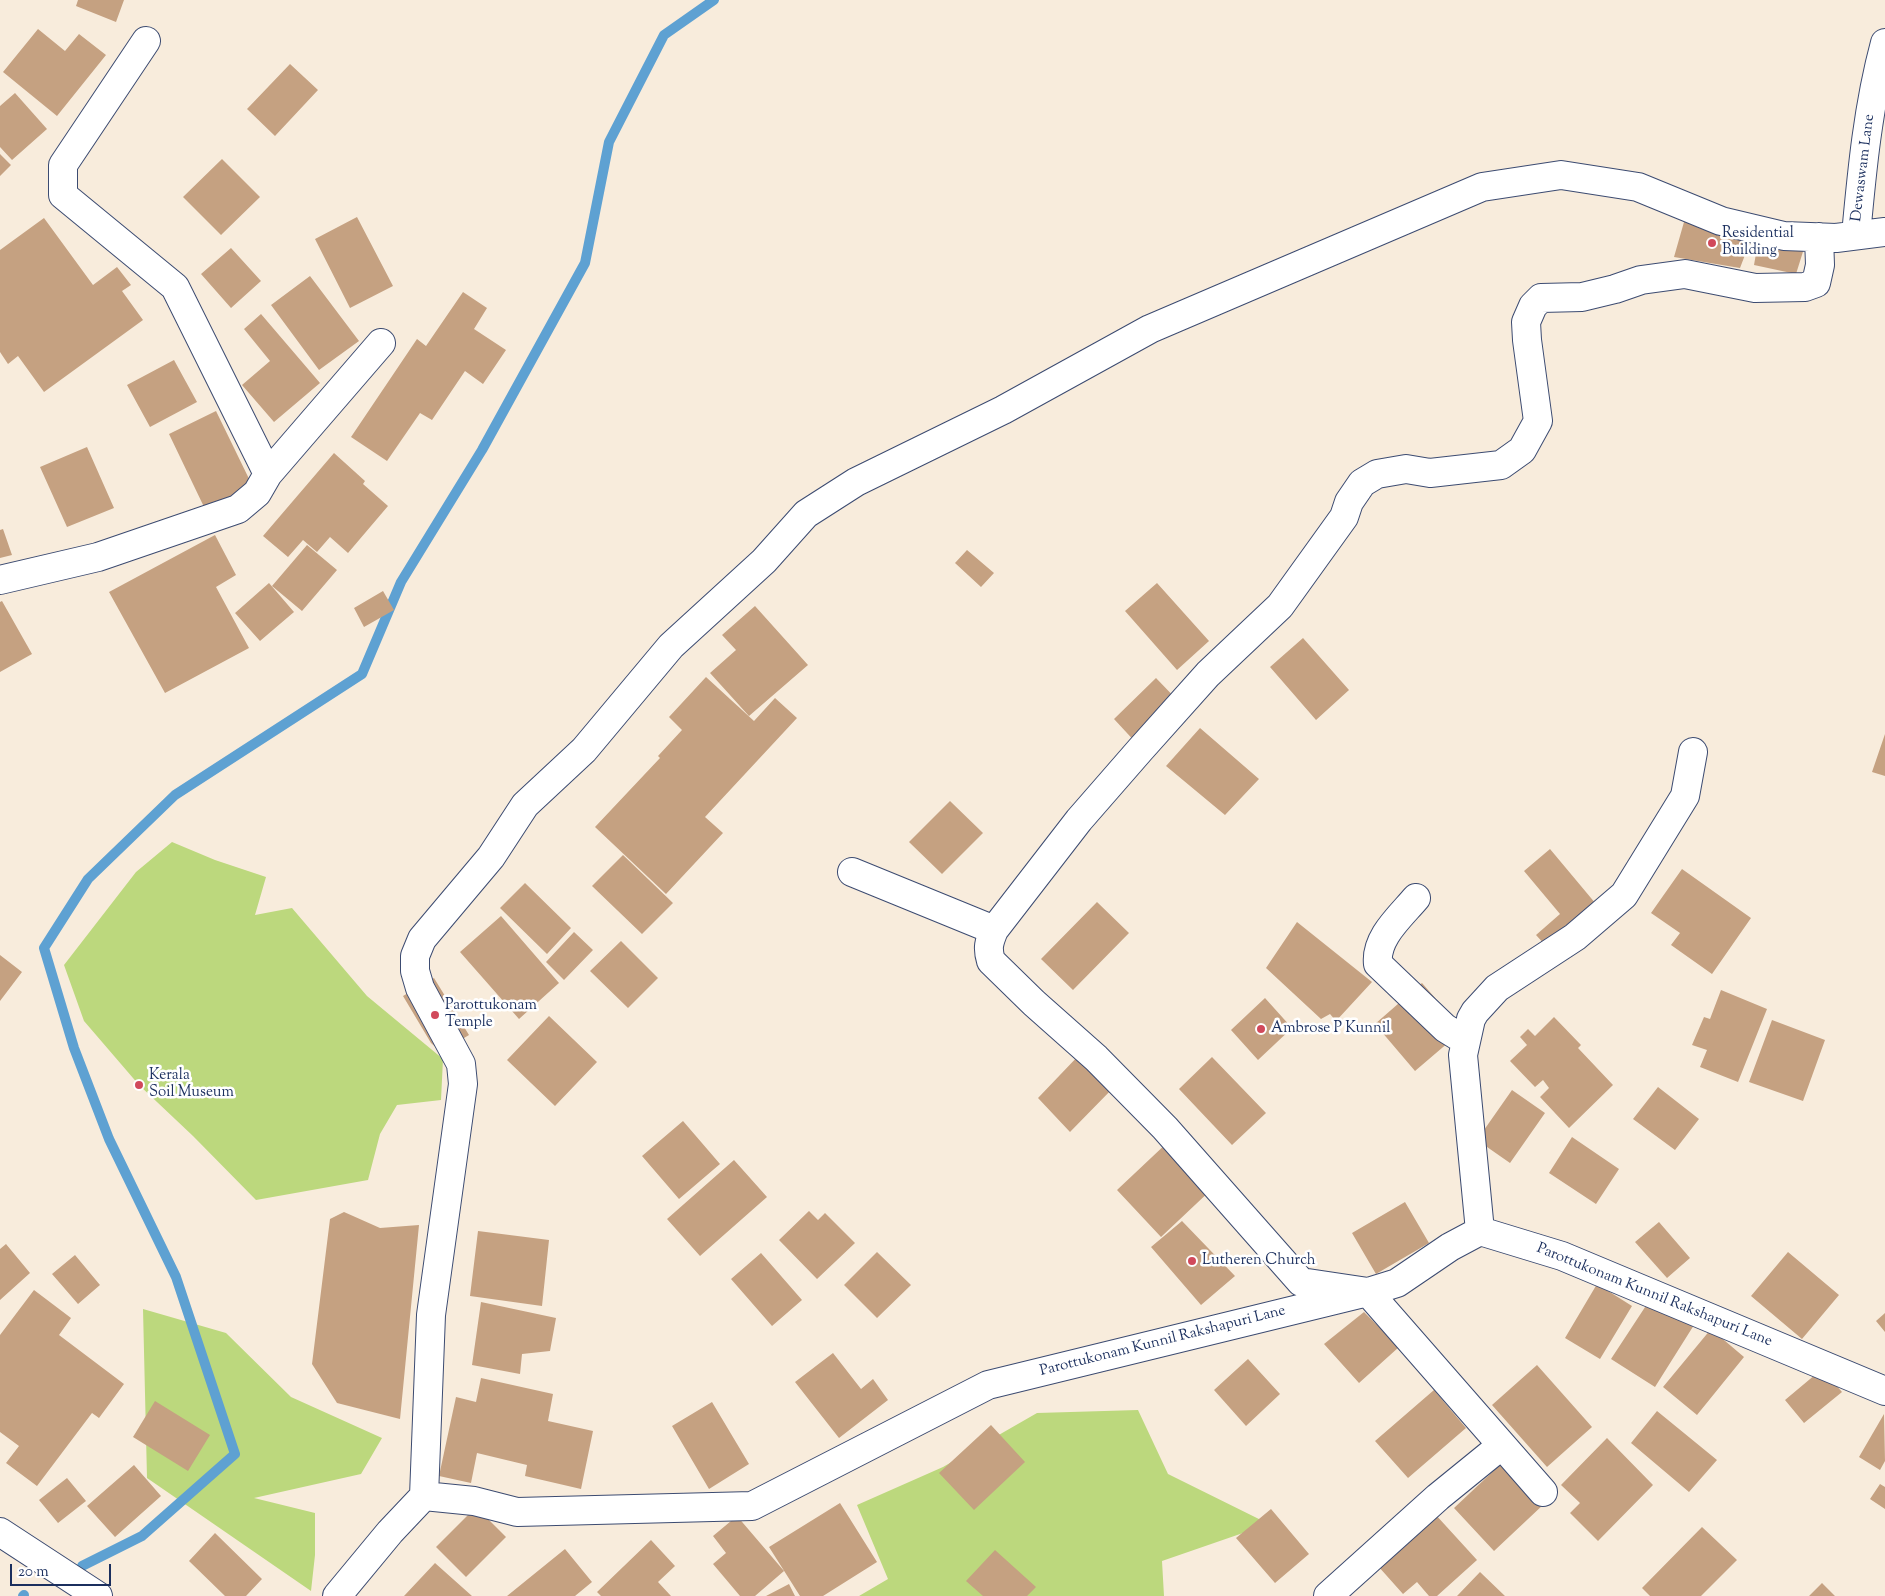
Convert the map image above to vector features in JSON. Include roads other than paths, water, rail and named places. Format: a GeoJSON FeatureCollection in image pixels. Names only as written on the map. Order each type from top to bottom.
{"type":"FeatureCollection","features":[{"type":"Feature","properties":{"kind":"street"},"geometry":{"type":"LineString","coordinates":[[146,41],[63,165],[63,195],[175,287],[268,474]]}},
{"type":"Feature","properties":{"kind":"street","name":"Dewaswam Lane"},"geometry":{"type":"LineString","coordinates":[[1856,235],[1864,145],[1876,78],[1885,43]]}},
{"type":"Feature","properties":{"kind":"street"},"geometry":{"type":"LineString","coordinates":[[337,1596],[390,1532],[424,1496],[431,1315],[463,1084],[461,1064],[420,988],[415,971],[415,956],[422,939],[491,857],[525,805],[584,750],[670,646],[764,562],[806,514],[856,482],[1003,410],[1150,328],[1482,187],[1561,175],[1638,187],[1722,221],[1784,236],[1836,238],[1885,232]]}},
{"type":"Feature","properties":{"kind":"street"},"geometry":{"type":"LineString","coordinates":[[1544,1492],[1368,1292],[1301,1282],[1165,1128],[1096,1058],[1034,1003],[991,961],[988,944],[994,930],[1079,820],[1208,674],[1280,606],[1344,517],[1349,502],[1362,483],[1378,474],[1406,469],[1430,473],[1501,465],[1522,450],[1538,422],[1526,322],[1532,306],[1541,298],[1582,297],[1641,280],[1685,274],[1755,288],[1805,286],[1816,283],[1820,265],[1819,237]]}},
{"type":"Feature","properties":{"kind":"street"},"geometry":{"type":"LineString","coordinates":[[0,580],[98,557],[238,509],[258,493],[268,474],[381,343]]}},
{"type":"Feature","properties":{"kind":"street"},"geometry":{"type":"LineString","coordinates":[[1480,1231],[1463,1054],[1467,1030],[1475,1012],[1496,988],[1575,937],[1624,895],[1685,796],[1693,752]]}},
{"type":"Feature","properties":{"kind":"street"},"geometry":{"type":"LineString","coordinates":[[852,872],[994,930]]}},
{"type":"Feature","properties":{"kind":"street"},"geometry":{"type":"LineString","coordinates":[[1416,898],[1385,936],[1377,953],[1378,964],[1446,1028],[1466,1041]]}},
{"type":"Feature","properties":{"kind":"street","name":"Parottukonam Kunnil Rakshapuri Lane"},"geometry":{"type":"LineString","coordinates":[[424,1496],[474,1501],[517,1512],[752,1506],[988,1384],[1368,1292],[1397,1282],[1450,1247],[1480,1231],[1562,1256],[1885,1391]]}},
{"type":"Feature","properties":{"kind":"street"},"geometry":{"type":"LineString","coordinates":[[1328,1596],[1438,1497],[1502,1445]]}},
{"type":"Feature","properties":{"kind":"street"},"geometry":{"type":"LineString","coordinates":[[0,1532],[98,1596]]}},
{"type":"Feature","properties":{"kind":"waterway"},"geometry":{"type":"LineString","coordinates":[[82,1566],[142,1536],[235,1454],[176,1277],[109,1139],[74,1048],[44,948],[88,879],[175,795],[362,674],[401,582],[482,450],[585,263],[609,142],[664,35],[714,0]]}},
{"type":"Feature","properties":{"kind":"place","name":"Residential Building"},"geometry":{"type":"Point","coordinates":[1712,243]}},
{"type":"Feature","properties":{"kind":"place","name":"Parottukonam Temple"},"geometry":{"type":"Point","coordinates":[435,1015]}},
{"type":"Feature","properties":{"kind":"place","name":"Ambrose P Kunnil"},"geometry":{"type":"Point","coordinates":[1261,1029]}},
{"type":"Feature","properties":{"kind":"place","name":"Kerala Soil Museum"},"geometry":{"type":"Point","coordinates":[139,1085]}},
{"type":"Feature","properties":{"kind":"place","name":"Lutheren Church"},"geometry":{"type":"Point","coordinates":[1192,1261]}}]}
